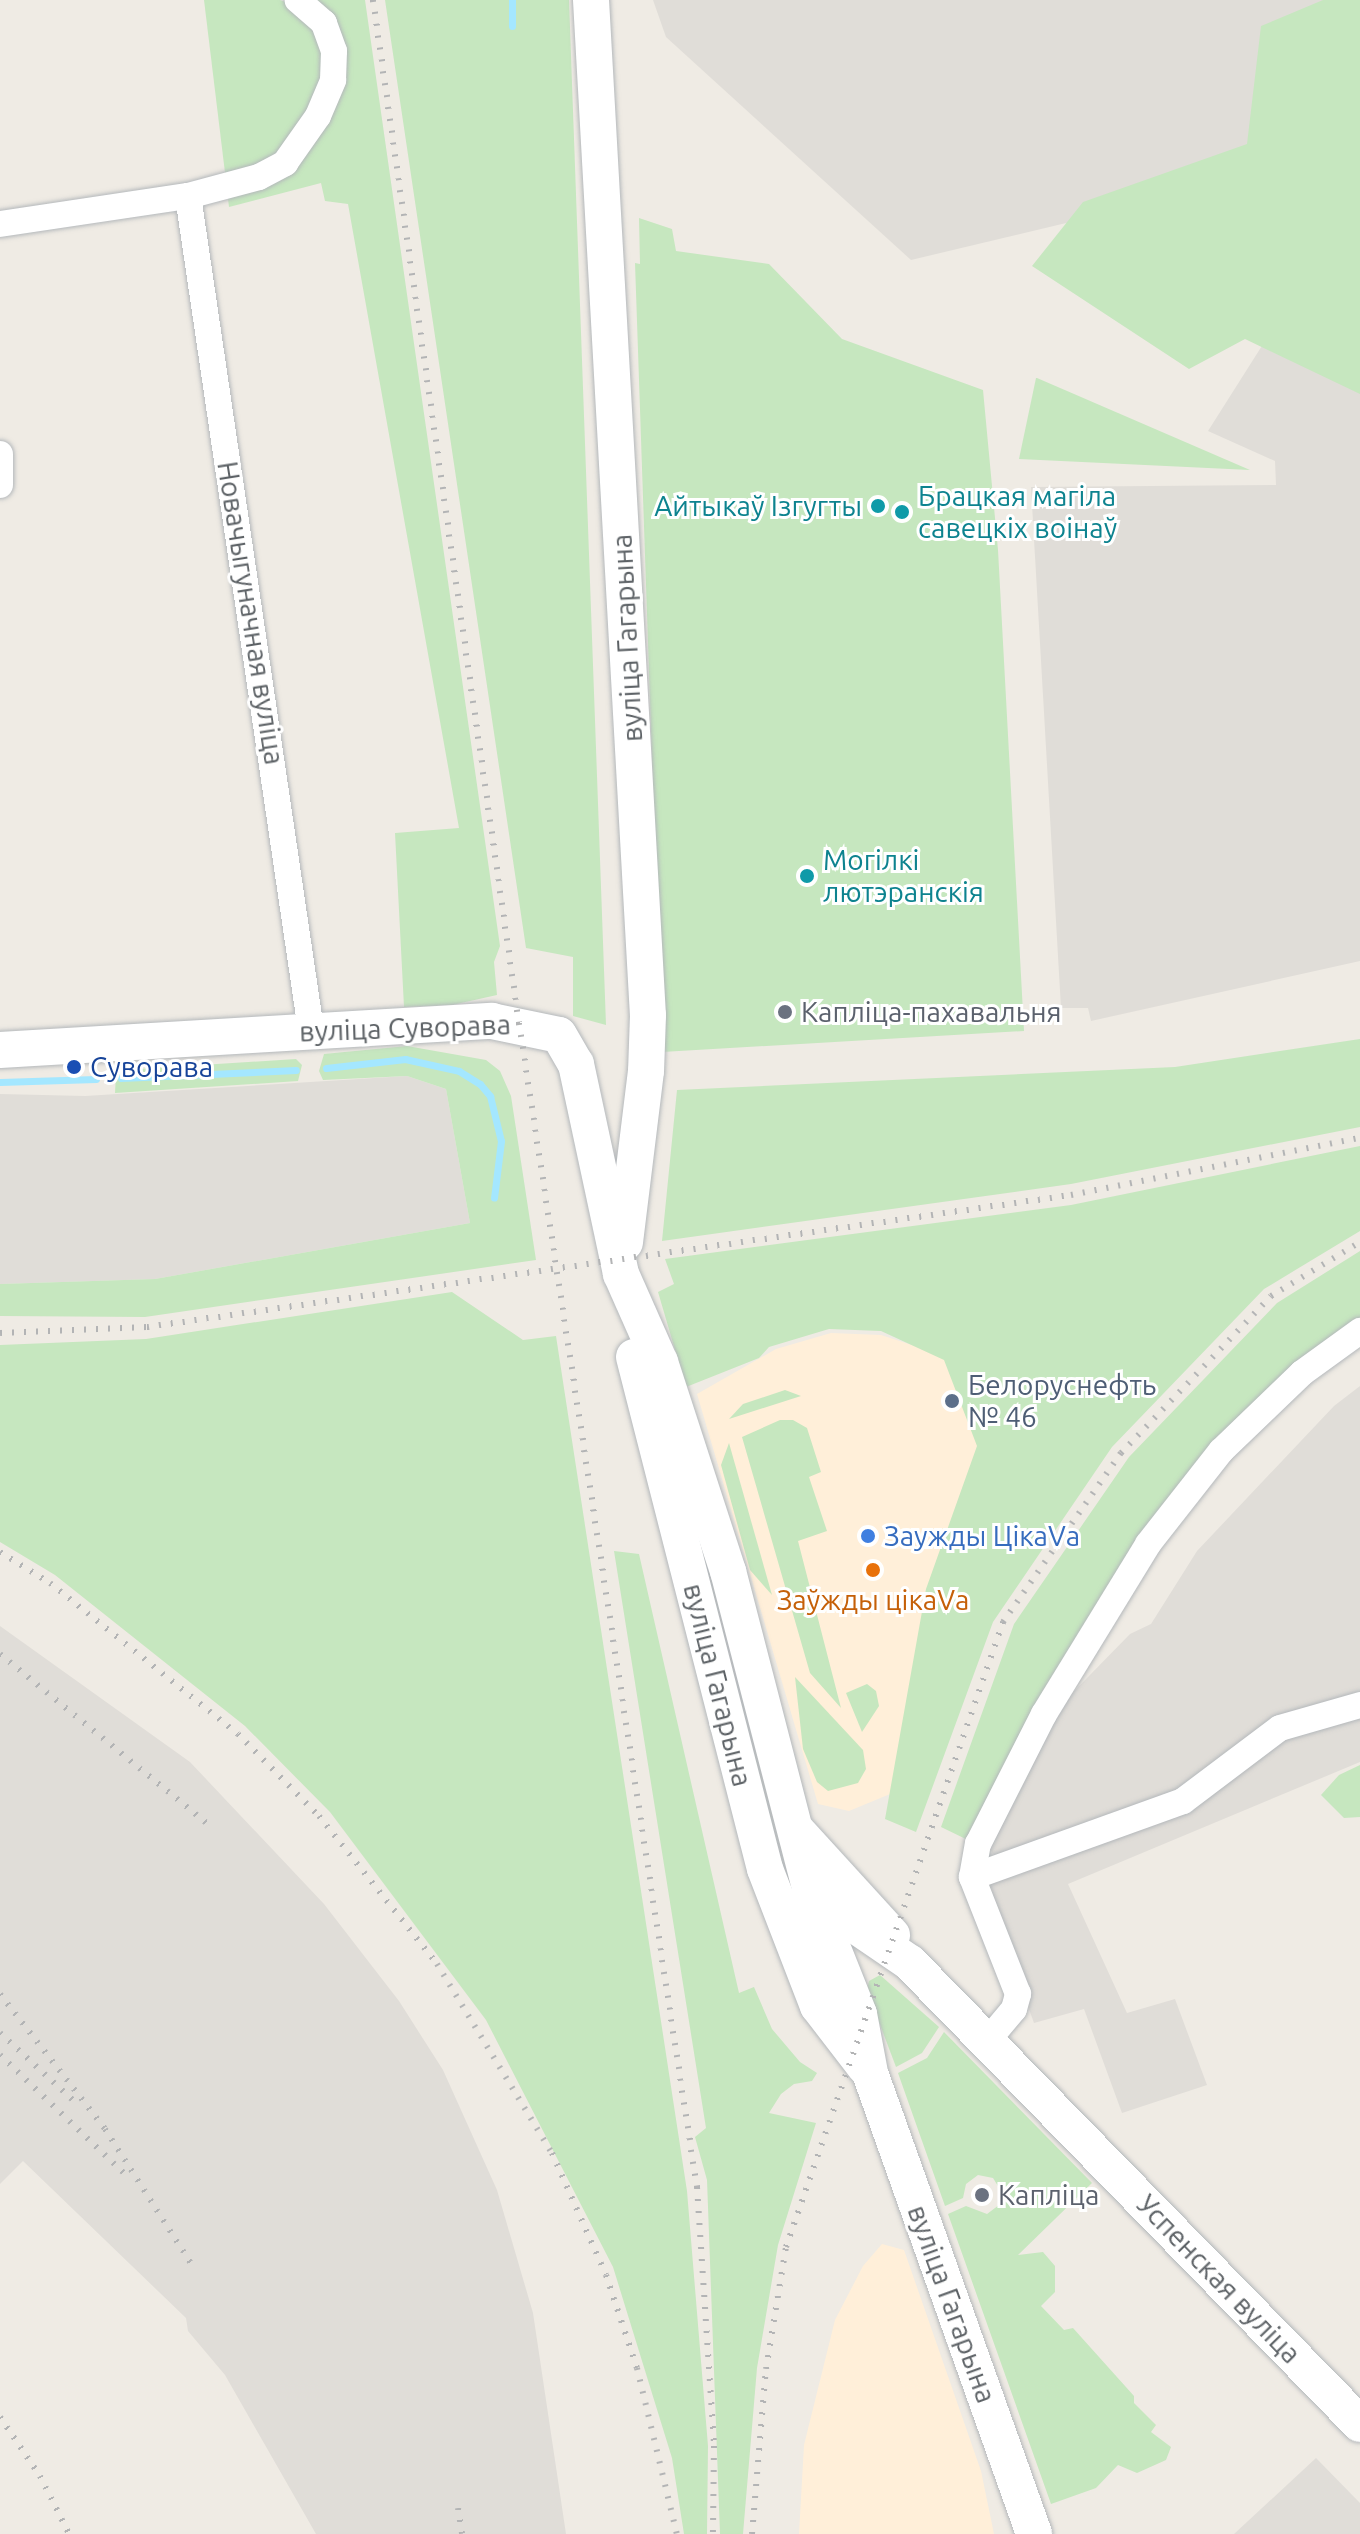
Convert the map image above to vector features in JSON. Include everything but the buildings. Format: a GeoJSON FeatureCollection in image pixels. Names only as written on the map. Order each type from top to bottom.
{"type":"FeatureCollection","features":[{"type":"Feature","properties":{"kind":"main road","name":"вуліца Гагарына"},"geometry":{"type":"LineString","coordinates":[[591,0],[648,1015],[646,1071],[621,1274],[629,1338],[765,1869],[818,2006],[870,2073]]}},
{"type":"Feature","properties":{"kind":"main road","name":"вуліца Суворава"},"geometry":{"type":"LineString","coordinates":[[0,1050],[492,1021],[559,1035],[576,1064],[621,1274]]}},
{"type":"Feature","properties":{"kind":"main road","name":"вуліца Гагарына"},"geometry":{"type":"LineString","coordinates":[[621,1274],[660,1362],[741,1623],[812,1896],[859,2014],[870,2073],[1033,2532]]}},
{"type":"Feature","properties":{"kind":"main road"},"geometry":{"type":"LineString","coordinates":[[703,1626],[720,1610],[731,1611],[741,1623]]}},
{"type":"Feature","properties":{"kind":"main road","name":"Успенская вуліца"},"geometry":{"type":"LineString","coordinates":[[795,1829],[881,1919],[910,1963]]}},
{"type":"Feature","properties":{"kind":"main road","name":"Успенская вуліца"},"geometry":{"type":"LineString","coordinates":[[765,1869],[812,1896],[910,1963],[1360,2424]]}},
{"type":"Feature","properties":{"kind":"main road"},"geometry":{"type":"LineString","coordinates":[[837,1958],[845,1939],[865,1931]]}},
{"type":"Feature","properties":{"kind":"street"},"geometry":{"type":"LineString","coordinates":[[0,224],[188,196],[259,177],[285,163],[318,116],[333,80],[334,51],[324,23],[298,0]]}},
{"type":"Feature","properties":{"kind":"street","name":"Новачыгуначная вуліца"},"geometry":{"type":"LineString","coordinates":[[188,196],[311,1030]]}},
{"type":"Feature","properties":{"kind":"street"},"geometry":{"type":"LineString","coordinates":[[0,454],[0,485]]}},
{"type":"Feature","properties":{"kind":"street"},"geometry":{"type":"LineString","coordinates":[[988,2040],[1014,2009],[1018,1994],[972,1877],[978,1844],[1044,1714],[1148,1544],[1221,1451],[1302,1373],[1360,1331]]}},
{"type":"Feature","properties":{"kind":"street"},"geometry":{"type":"LineString","coordinates":[[972,1877],[1183,1801],[1280,1728],[1360,1705]]}},
{"type":"Feature","properties":{"kind":"shaded area"},"geometry":{"type":"Polygon","coordinates":[[[653,0],[1360,0],[1305,166],[911,260],[666,37],[653,0]]]}},
{"type":"Feature","properties":{"kind":"shaded area"},"geometry":{"type":"Polygon","coordinates":[[[1360,191],[1360,961],[1091,1021],[1088,1008],[1061,1008],[1031,487],[1276,485],[1275,461],[1208,431],[1360,191]]]}},
{"type":"Feature","properties":{"kind":"shaded area"},"geometry":{"type":"Polygon","coordinates":[[[407,1076],[446,1089],[470,1223],[155,1279],[0,1284],[0,1094],[85,1096],[407,1076]]]}},
{"type":"Feature","properties":{"kind":"shaded area"},"geometry":{"type":"Polygon","coordinates":[[[831,1333],[881,1335],[952,1358],[983,1442],[895,1792],[849,1811],[818,1804],[697,1394],[776,1349],[831,1333]]]}},
{"type":"Feature","properties":{"kind":"shaded area"},"geometry":{"type":"Polygon","coordinates":[[[1360,1386],[1360,1762],[1068,1884],[1127,2013],[1175,1999],[1207,2085],[1122,2113],[1084,2009],[1034,2023],[987,1893],[996,1858],[988,1846],[1047,1719],[1130,1634],[1151,1624],[1197,1551],[1334,1406],[1360,1386]]]}},
{"type":"Feature","properties":{"kind":"shaded area"},"geometry":{"type":"Polygon","coordinates":[[[0,1626],[190,1762],[324,1904],[399,2001],[443,2070],[497,2190],[533,2313],[566,2534],[316,2534],[225,2375],[188,2331],[186,2318],[23,2161],[0,2184],[0,1626]]]}},
{"type":"Feature","properties":{"kind":"shaded area"},"geometry":{"type":"Polygon","coordinates":[[[882,2244],[904,2250],[981,2471],[994,2534],[799,2534],[804,2445],[835,2320],[863,2266],[882,2244]]]}},
{"type":"Feature","properties":{"kind":"shaded area"},"geometry":{"type":"Polygon","coordinates":[[[1316,2458],[1360,2503],[1360,2534],[1234,2534],[1316,2458]]]}},
{"type":"Feature","properties":{"kind":"green space"},"geometry":{"type":"Polygon","coordinates":[[[204,0],[280,0],[297,6],[320,26],[326,80],[281,159],[226,181],[204,0]]]}},
{"type":"Feature","properties":{"kind":"green space"},"geometry":{"type":"Polygon","coordinates":[[[311,0],[365,0],[500,946],[494,962],[497,995],[452,1005],[404,1007],[395,833],[459,828],[348,204],[325,201],[321,183],[229,207],[227,191],[261,183],[339,80],[311,0]]]}},
{"type":"Feature","properties":{"kind":"green space"},"geometry":{"type":"Polygon","coordinates":[[[385,0],[569,0],[606,1025],[573,1016],[573,957],[526,948],[385,0]]]}},
{"type":"Feature","properties":{"kind":"green space"},"geometry":{"type":"Polygon","coordinates":[[[1323,0],[1360,0],[1360,394],[1245,339],[1189,369],[1032,266],[1083,202],[1247,144],[1261,26],[1323,0]]]}},
{"type":"Feature","properties":{"kind":"green space"},"geometry":{"type":"Polygon","coordinates":[[[639,218],[672,229],[676,251],[769,264],[842,339],[983,390],[998,550],[1024,1031],[662,1052],[635,263],[640,264],[639,218]]]}},
{"type":"Feature","properties":{"kind":"green space"},"geometry":{"type":"Polygon","coordinates":[[[1037,378],[1250,470],[1019,459],[1037,378]]]}},
{"type":"Feature","properties":{"kind":"green space"},"geometry":{"type":"Polygon","coordinates":[[[1360,1039],[1360,1127],[1071,1184],[662,1241],[677,1090],[1175,1067],[1360,1039]]]}},
{"type":"Feature","properties":{"kind":"green space"},"geometry":{"type":"Polygon","coordinates":[[[407,1046],[486,1060],[500,1071],[511,1096],[536,1260],[145,1317],[0,1316],[0,1284],[155,1279],[470,1223],[446,1089],[407,1076],[323,1080],[319,1071],[324,1054],[407,1046]]]}},
{"type":"Feature","properties":{"kind":"green space"},"geometry":{"type":"Polygon","coordinates":[[[296,1059],[302,1065],[298,1081],[115,1093],[116,1074],[123,1070],[296,1059]]]}},
{"type":"Feature","properties":{"kind":"green space"},"geometry":{"type":"Polygon","coordinates":[[[1360,1146],[1360,1231],[1264,1289],[1112,1447],[993,1622],[916,1832],[885,1819],[926,1589],[977,1446],[944,1360],[881,1331],[829,1329],[769,1347],[759,1358],[686,1387],[658,1292],[674,1284],[665,1259],[1071,1205],[1360,1146]]]}},
{"type":"Feature","properties":{"kind":"green space"},"geometry":{"type":"Polygon","coordinates":[[[1360,1251],[1360,1324],[1218,1447],[972,1842],[941,1827],[1014,1624],[1129,1457],[1277,1303],[1360,1251]]]}},
{"type":"Feature","properties":{"kind":"green space"},"geometry":{"type":"Polygon","coordinates":[[[452,1292],[523,1340],[556,1336],[687,2191],[708,2446],[707,2534],[684,2534],[672,2458],[613,2267],[486,2020],[330,1812],[245,1726],[55,1575],[0,1542],[0,1345],[146,1339],[452,1292]]]}},
{"type":"Feature","properties":{"kind":"green space"},"geometry":{"type":"Polygon","coordinates":[[[785,1390],[801,1396],[729,1419],[743,1404],[785,1390]]]}},
{"type":"Feature","properties":{"kind":"green space"},"geometry":{"type":"Polygon","coordinates":[[[780,1420],[793,1420],[807,1428],[821,1472],[809,1477],[827,1531],[798,1541],[841,1708],[810,1673],[742,1437],[780,1420]]]}},
{"type":"Feature","properties":{"kind":"green space"},"geometry":{"type":"Polygon","coordinates":[[[729,1443],[772,1595],[750,1570],[721,1465],[729,1443]]]}},
{"type":"Feature","properties":{"kind":"green space"},"geometry":{"type":"Polygon","coordinates":[[[614,1551],[639,1554],[739,1993],[754,1987],[772,2029],[800,2062],[817,2073],[812,2081],[794,2084],[781,2094],[769,2113],[816,2123],[778,2245],[757,2368],[743,2534],[720,2534],[707,2180],[695,2137],[706,2128],[614,1551]]]}},
{"type":"Feature","properties":{"kind":"green space"},"geometry":{"type":"Polygon","coordinates":[[[795,1677],[863,1750],[866,1769],[858,1783],[828,1791],[817,1782],[803,1749],[795,1677]]]}},
{"type":"Feature","properties":{"kind":"green space"},"geometry":{"type":"Polygon","coordinates":[[[867,1684],[876,1691],[879,1706],[862,1732],[846,1693],[867,1684]]]}},
{"type":"Feature","properties":{"kind":"green space"},"geometry":{"type":"Polygon","coordinates":[[[1360,1765],[1360,1817],[1344,1818],[1321,1795],[1339,1775],[1360,1765]]]}},
{"type":"Feature","properties":{"kind":"green space"},"geometry":{"type":"Polygon","coordinates":[[[880,1975],[939,2027],[922,2053],[896,2067],[867,1990],[869,1981],[880,1975]]]}},
{"type":"Feature","properties":{"kind":"green space"},"geometry":{"type":"Polygon","coordinates":[[[944,2032],[1092,2183],[1018,2255],[1043,2252],[1055,2266],[1055,2292],[1041,2306],[1064,2330],[1073,2328],[1134,2396],[1134,2403],[1156,2425],[1151,2432],[1171,2447],[1166,2460],[1137,2473],[1118,2465],[1096,2488],[1051,2504],[948,2214],[966,2206],[987,2214],[999,2205],[1001,2191],[993,2178],[978,2175],[966,2184],[963,2198],[945,2206],[898,2073],[927,2058],[944,2032]]]}},
{"type":"Feature","properties":{"kind":"waterway"},"geometry":{"type":"LineString","coordinates":[[512,0],[512,26]]}},
{"type":"Feature","properties":{"kind":"waterway"},"geometry":{"type":"LineString","coordinates":[[326,1068],[405,1059],[459,1071],[480,1084],[490,1096],[501,1141],[494,1198]]}},
{"type":"Feature","properties":{"kind":"waterway"},"geometry":{"type":"LineString","coordinates":[[121,1078],[296,1070]]}},
{"type":"Feature","properties":{"kind":"waterway"},"geometry":{"type":"LineString","coordinates":[[0,1082],[96,1079]]}},
{"type":"Feature","properties":{"kind":"railway"},"geometry":{"type":"LineString","coordinates":[[373,0],[519,1023],[697,2187],[714,2446],[713,2534]]}},
{"type":"Feature","properties":{"kind":"railway"},"geometry":{"type":"LineString","coordinates":[[0,1333],[147,1327],[1071,1195],[1360,1138]]}},
{"type":"Feature","properties":{"kind":"railway"},"geometry":{"type":"LineString","coordinates":[[752,2534],[766,2369],[786,2247],[1003,1622],[1121,1453],[1271,1296],[1360,1242]]}},
{"type":"Feature","properties":{"kind":"railway"},"geometry":{"type":"LineString","coordinates":[[0,1552],[50,1583],[238,1734],[319,1816],[437,1964],[552,2153],[606,2275],[637,2368],[677,2534]]}},
{"type":"Feature","properties":{"kind":"railway"},"geometry":{"type":"LineString","coordinates":[[0,1654],[210,1826]]}},
{"type":"Feature","properties":{"kind":"railway"},"geometry":{"type":"LineString","coordinates":[[0,1994],[105,2129],[194,2268]]}},
{"type":"Feature","properties":{"kind":"railway"},"geometry":{"type":"LineString","coordinates":[[0,2033],[74,2101]]}},
{"type":"Feature","properties":{"kind":"railway"},"geometry":{"type":"LineString","coordinates":[[0,2055],[125,2174]]}},
{"type":"Feature","properties":{"kind":"railway"},"geometry":{"type":"LineString","coordinates":[[0,2417],[40,2476],[69,2534]]}},
{"type":"Feature","properties":{"kind":"railway"},"geometry":{"type":"LineString","coordinates":[[458,2508],[462,2534]]}},
{"type":"Feature","properties":{"kind":"place","name":"Айтыкаў Ізгугты"},"geometry":{"type":"Point","coordinates":[878,506]}},
{"type":"Feature","properties":{"kind":"place","name":"Брацкая магіла савецкіх воінаў"},"geometry":{"type":"Point","coordinates":[902,512]}},
{"type":"Feature","properties":{"kind":"place","name":"Могілкі лютэранскія"},"geometry":{"type":"Point","coordinates":[807,876]}},
{"type":"Feature","properties":{"kind":"place","name":"Капліца-пахавальня"},"geometry":{"type":"Point","coordinates":[785,1012]}},
{"type":"Feature","properties":{"kind":"place","name":"Суворава"},"geometry":{"type":"Point","coordinates":[74,1067]}},
{"type":"Feature","properties":{"kind":"place","name":"Белоруснефть № 46"},"geometry":{"type":"Point","coordinates":[952,1401]}},
{"type":"Feature","properties":{"kind":"place","name":"Заужды ЦікаVа"},"geometry":{"type":"Point","coordinates":[868,1536]}},
{"type":"Feature","properties":{"kind":"place","name":"Заўжды цікаVа"},"geometry":{"type":"Point","coordinates":[873,1570]}},
{"type":"Feature","properties":{"kind":"place","name":"Капліца"},"geometry":{"type":"Point","coordinates":[982,2195]}}]}
